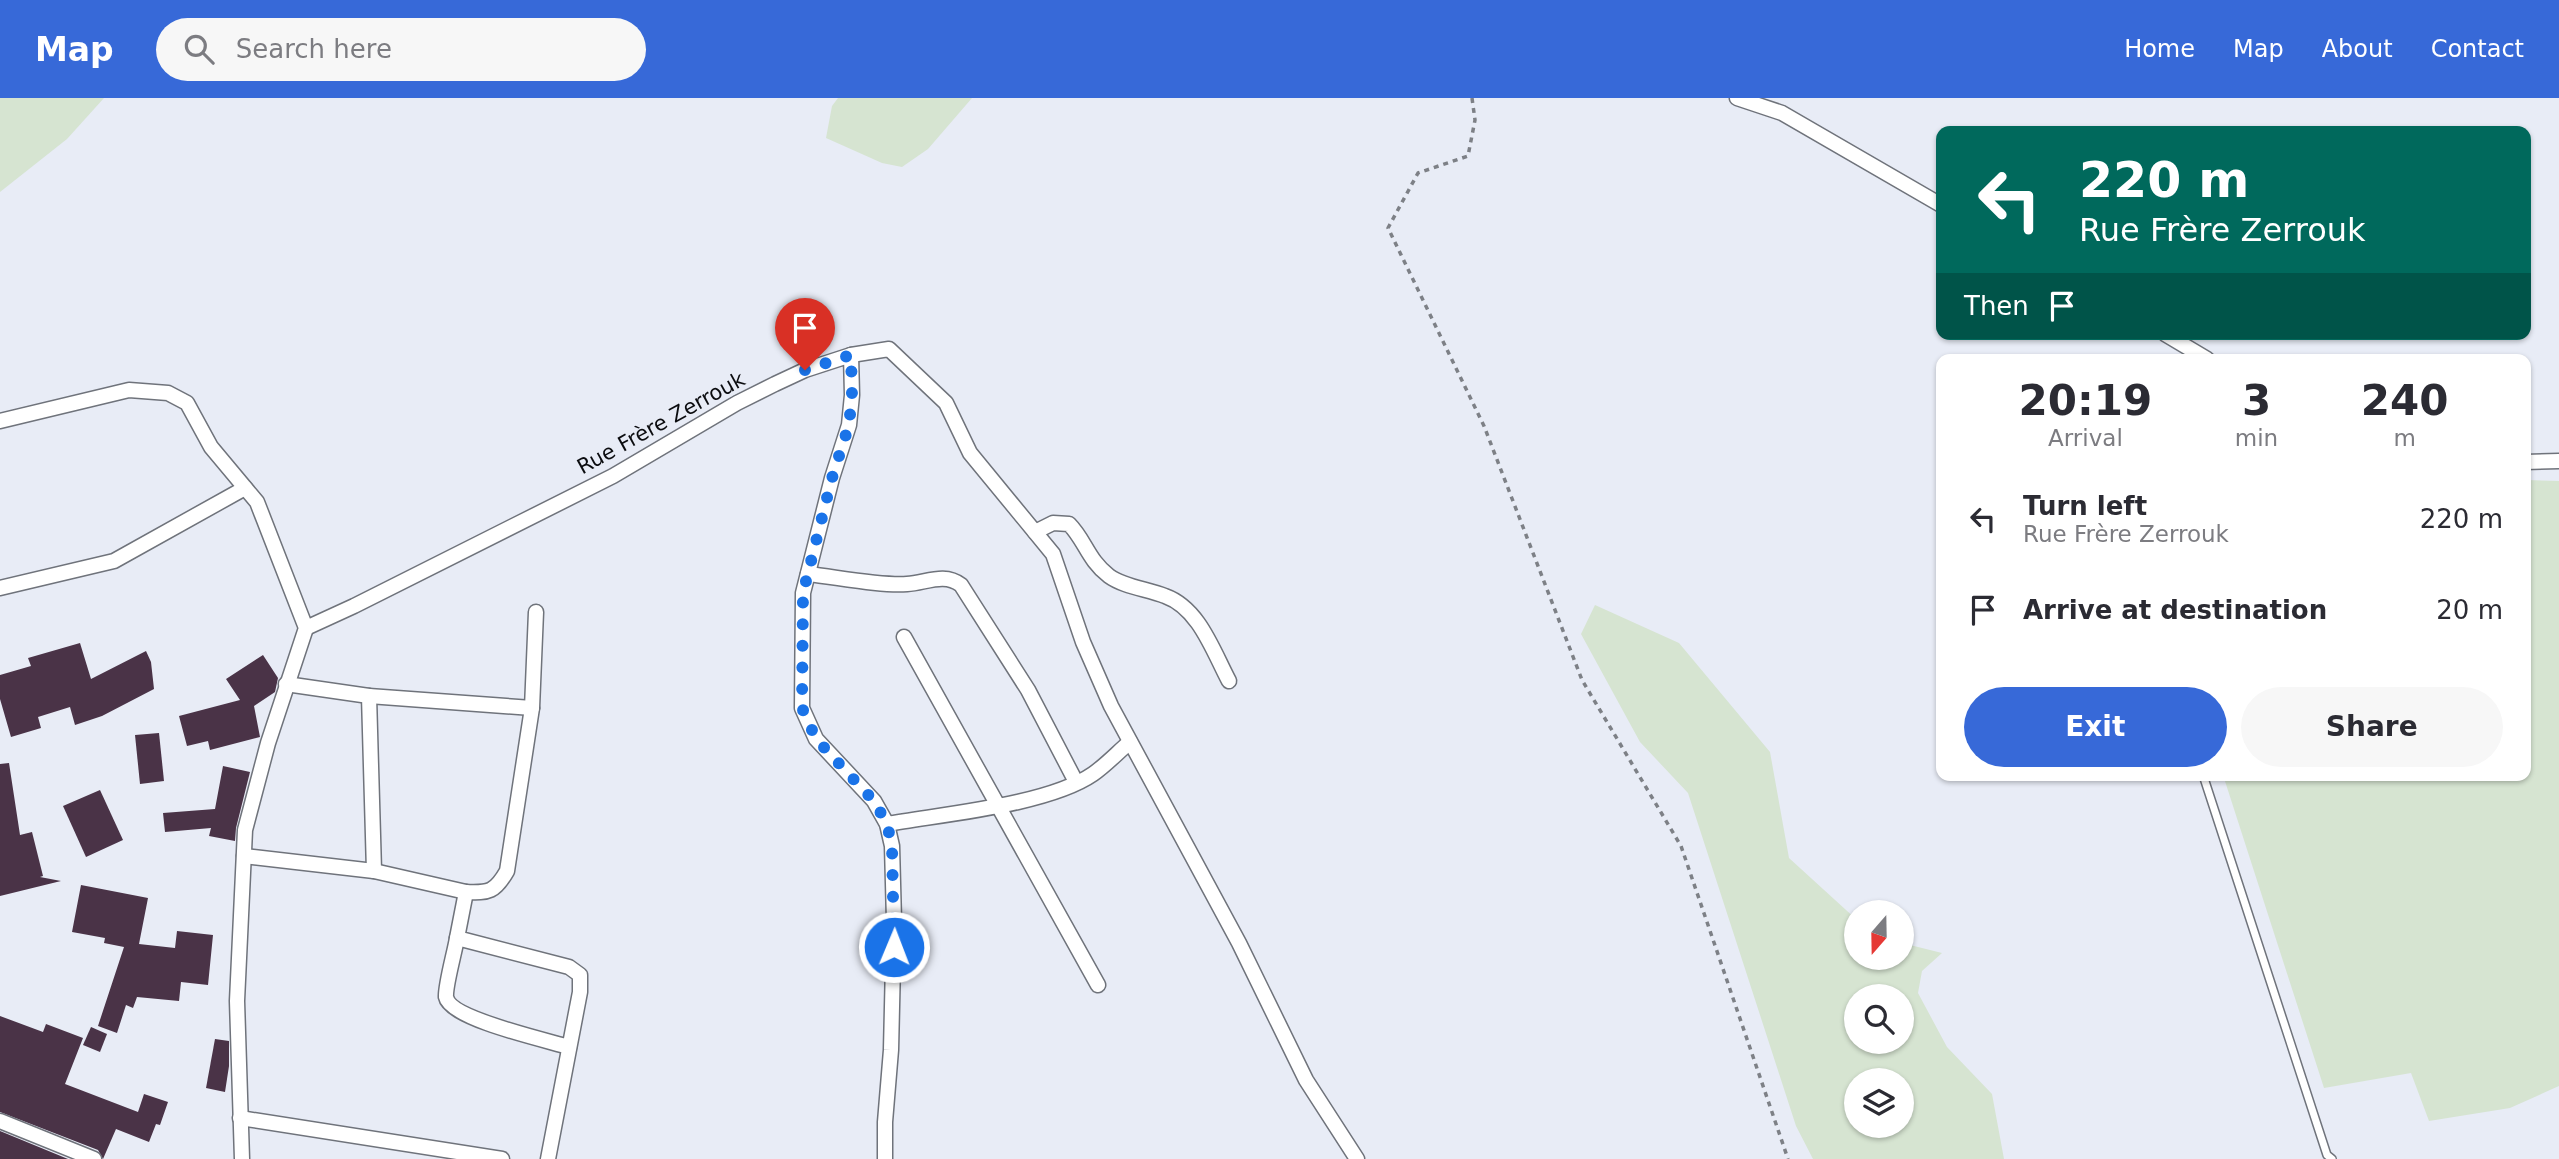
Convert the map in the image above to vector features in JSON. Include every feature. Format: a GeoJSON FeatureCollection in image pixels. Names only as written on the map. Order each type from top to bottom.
{"type":"FeatureCollection","features":[{"type":"Feature","properties":{"kind":"street"},"geometry":{"type":"LineString","coordinates":[[1737,98],[1782,113],[1936,202]]}},
{"type":"Feature","properties":{"kind":"street"},"geometry":{"type":"LineString","coordinates":[[2175,340],[2199,354]]}},
{"type":"Feature","properties":{"kind":"street","name":"Rue Frère Zerrouk"},"geometry":{"type":"LineString","coordinates":[[306,628],[613,476],[765,388],[805,370],[851,355],[889,349],[946,403],[970,453],[1035,532]]}},
{"type":"Feature","properties":{"kind":"street"},"geometry":{"type":"LineString","coordinates":[[851,355],[852,395],[849,425],[832,478],[803,593],[802,708],[816,739],[874,801],[887,824],[892,846],[894,920],[885,1159]]}},
{"type":"Feature","properties":{"kind":"street"},"geometry":{"type":"LineString","coordinates":[[0,421],[129,390],[168,393],[187,403],[211,447],[257,502],[306,628],[268,743],[245,830],[237,1001],[242,1159]]}},
{"type":"Feature","properties":{"kind":"street"},"geometry":{"type":"LineString","coordinates":[[2531,462],[2559,461]]}},
{"type":"Feature","properties":{"kind":"street"},"geometry":{"type":"LineString","coordinates":[[0,588],[114,561],[245,488]]}},
{"type":"Feature","properties":{"kind":"street"},"geometry":{"type":"LineString","coordinates":[[1229,681],[1201,627],[1185,606],[1168,596],[1112,579],[1097,566],[1069,524],[1053,523],[1035,532],[1053,554],[1083,642],[1111,706],[1239,943],[1306,1080],[1357,1159]]}},
{"type":"Feature","properties":{"kind":"street"},"geometry":{"type":"LineString","coordinates":[[807,573],[907,585],[941,578],[953,579],[961,584],[1028,690],[1076,782]]}},
{"type":"Feature","properties":{"kind":"street"},"geometry":{"type":"LineString","coordinates":[[244,856],[374,871],[466,892],[486,893],[499,885],[507,871],[532,708],[536,612]]}},
{"type":"Feature","properties":{"kind":"street"},"geometry":{"type":"LineString","coordinates":[[904,636],[1098,985]]}},
{"type":"Feature","properties":{"kind":"street"},"geometry":{"type":"LineString","coordinates":[[286,684],[369,696],[532,708]]}},
{"type":"Feature","properties":{"kind":"street"},"geometry":{"type":"LineString","coordinates":[[369,696],[374,871]]}},
{"type":"Feature","properties":{"kind":"street"},"geometry":{"type":"LineString","coordinates":[[887,824],[1051,794],[1092,775],[1130,742]]}},
{"type":"Feature","properties":{"kind":"street"},"geometry":{"type":"LineString","coordinates":[[466,892],[446,995],[450,1006],[475,1020],[569,1047]]}},
{"type":"Feature","properties":{"kind":"street"},"geometry":{"type":"LineString","coordinates":[[457,938],[569,967],[580,975],[580,992],[548,1159]]}},
{"type":"Feature","properties":{"kind":"street"},"geometry":{"type":"LineString","coordinates":[[240,1118],[502,1159]]}},
{"type":"Feature","properties":{"kind":"street"},"geometry":{"type":"LineString","coordinates":[[0,1121],[94,1159]]}},
{"type":"Feature","properties":{"kind":"lane"},"geometry":{"type":"LineString","coordinates":[[2205,781],[2327,1155],[2332,1159]]}},
{"type":"Feature","properties":{"kind":"path"},"geometry":{"type":"LineString","coordinates":[[1472,98],[1475,120],[1468,156],[1418,173],[1388,228],[1484,426],[1582,680],[1681,846],[1788,1159]]}},
{"type":"Feature","properties":{"kind":"green space"},"geometry":{"type":"Polygon","coordinates":[[[0,98],[104,98],[67,139],[0,192],[0,98]]]}},
{"type":"Feature","properties":{"kind":"green space"},"geometry":{"type":"Polygon","coordinates":[[[838,98],[972,98],[928,149],[902,167],[882,163],[826,138],[832,106],[838,98]]]}},
{"type":"Feature","properties":{"kind":"green space"},"geometry":{"type":"Polygon","coordinates":[[[2531,480],[2559,481],[2559,1086],[2510,1108],[2429,1121],[2411,1073],[2324,1088],[2225,781],[2531,781],[2531,480]]]}},
{"type":"Feature","properties":{"kind":"green space"},"geometry":{"type":"Polygon","coordinates":[[[1595,605],[1679,643],[1770,752],[1789,858],[1844,908],[1844,970],[1914,970],[1914,946],[1942,953],[1922,971],[1918,993],[1947,1047],[1992,1094],[2004,1159],[1813,1159],[1796,1126],[1688,793],[1640,742],[1581,634],[1595,605]]]}},
{"type":"Feature","properties":{"kind":"building"},"geometry":{"type":"Polygon","coordinates":[[[80,643],[91,679],[146,651],[151,662],[154,689],[102,716],[75,725],[70,707],[38,717],[41,728],[11,737],[0,699],[0,675],[31,666],[28,658],[80,643]]]}},
{"type":"Feature","properties":{"kind":"building"},"geometry":{"type":"Polygon","coordinates":[[[263,655],[278,678],[275,692],[254,706],[260,737],[210,750],[208,741],[187,746],[179,716],[240,700],[226,679],[263,655]]]}},
{"type":"Feature","properties":{"kind":"building"},"geometry":{"type":"Polygon","coordinates":[[[159,733],[164,781],[140,784],[135,735],[159,733]]]}},
{"type":"Feature","properties":{"kind":"building"},"geometry":{"type":"Polygon","coordinates":[[[9,763],[20,835],[32,832],[43,876],[40,877],[61,881],[0,896],[0,764],[9,763]]]}},
{"type":"Feature","properties":{"kind":"building"},"geometry":{"type":"Polygon","coordinates":[[[223,766],[250,772],[235,841],[209,836],[211,828],[165,832],[163,813],[215,809],[223,766]]]}},
{"type":"Feature","properties":{"kind":"building"},"geometry":{"type":"Polygon","coordinates":[[[100,790],[123,840],[86,857],[63,806],[100,790]]]}},
{"type":"Feature","properties":{"kind":"building"},"geometry":{"type":"Polygon","coordinates":[[[81,885],[148,898],[139,944],[175,948],[177,931],[213,935],[208,985],[181,982],[179,1001],[137,997],[133,1008],[126,1005],[117,1033],[98,1026],[124,947],[104,943],[105,938],[72,932],[81,885]]]}},
{"type":"Feature","properties":{"kind":"building"},"geometry":{"type":"Polygon","coordinates":[[[0,1016],[43,1032],[46,1024],[83,1038],[65,1084],[138,1112],[144,1094],[168,1102],[160,1125],[156,1124],[149,1142],[116,1129],[103,1159],[98,1150],[0,1112],[0,1016]]]}},
{"type":"Feature","properties":{"kind":"building"},"geometry":{"type":"Polygon","coordinates":[[[91,1027],[107,1034],[100,1052],[83,1045],[91,1027]]]}},
{"type":"Feature","properties":{"kind":"building"},"geometry":{"type":"Polygon","coordinates":[[[215,1039],[229,1041],[225,1092],[206,1088],[215,1039]]]}},
{"type":"Feature","properties":{"kind":"building"},"geometry":{"type":"Polygon","coordinates":[[[0,1131],[68,1159],[0,1159],[0,1131]]]}},
{"type":"Feature","properties":{"kind":"route"},"geometry":{"type":"LineString","coordinates":[[805,370],[851,355],[852,395],[849,425],[832,478],[803,593],[802,708],[816,739],[874,801],[887,824],[892,846],[894,947]]}}]}
